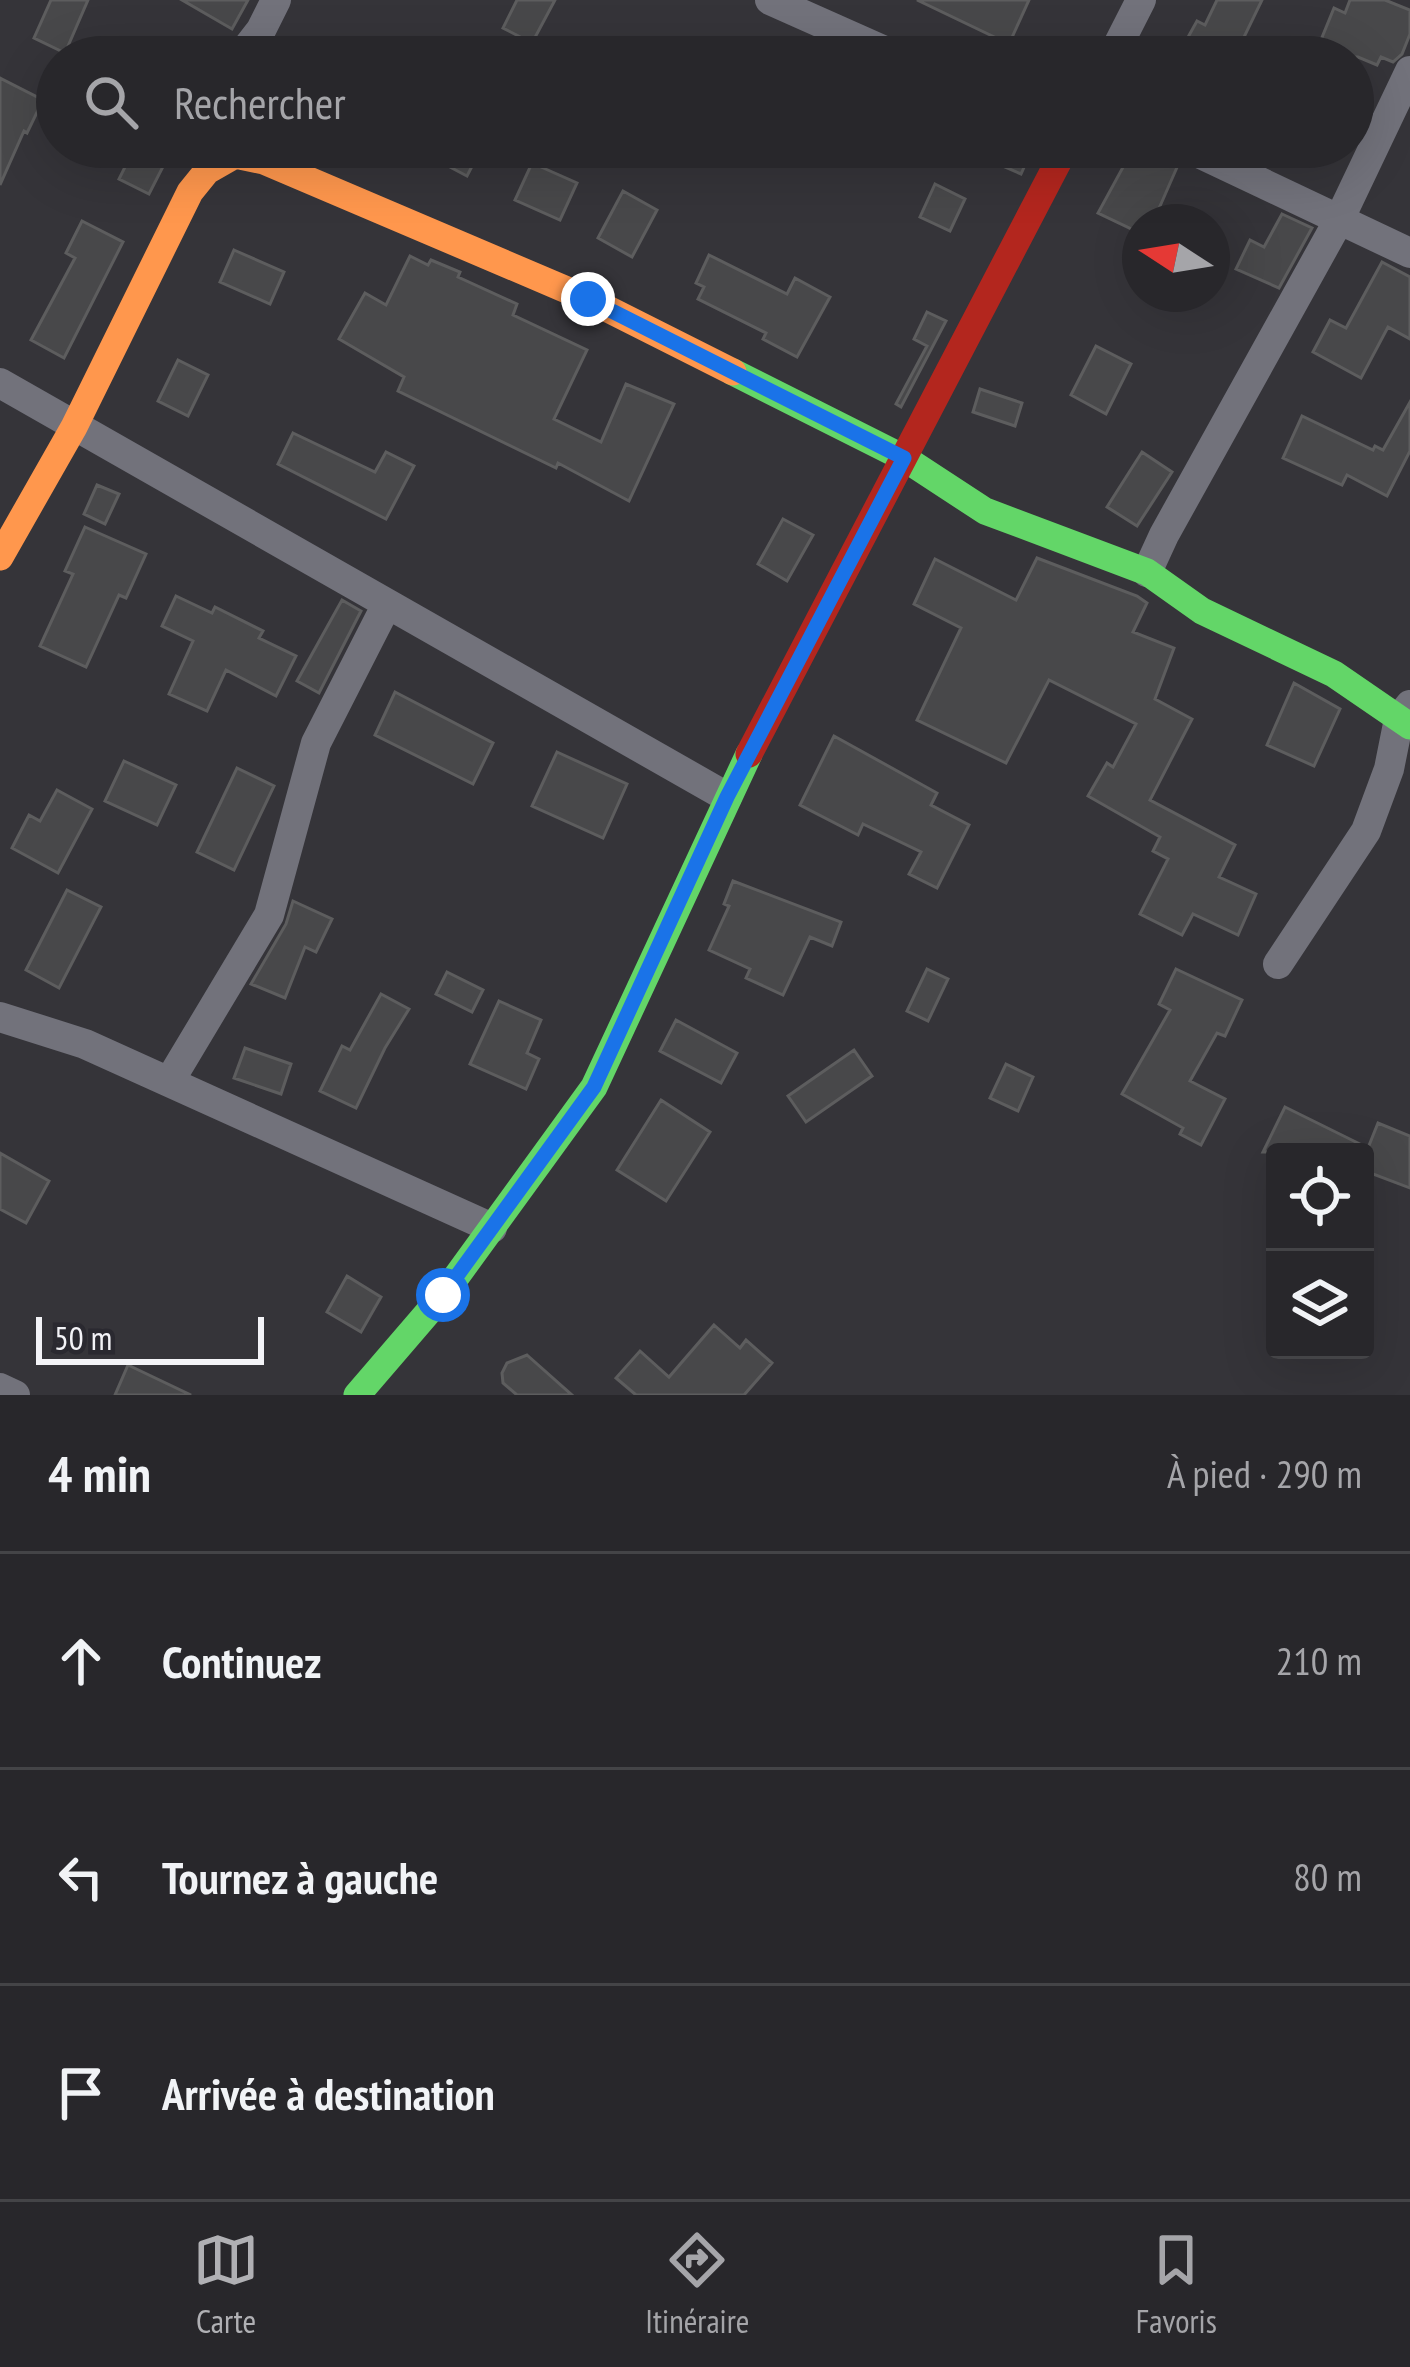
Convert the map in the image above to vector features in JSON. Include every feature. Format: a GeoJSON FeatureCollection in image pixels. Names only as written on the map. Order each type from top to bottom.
{"type":"FeatureCollection","features":[{"type":"Feature","properties":{"kind":"street"},"geometry":{"type":"LineString","coordinates":[[256,36],[276,0]]}},
{"type":"Feature","properties":{"kind":"street"},"geometry":{"type":"LineString","coordinates":[[770,0],[851,36]]}},
{"type":"Feature","properties":{"kind":"street"},"geometry":{"type":"LineString","coordinates":[[1123,36],[1141,0]]}},
{"type":"Feature","properties":{"kind":"street"},"geometry":{"type":"LineString","coordinates":[[1374,147],[1410,71]]}},
{"type":"Feature","properties":{"kind":"street"},"geometry":{"type":"LineString","coordinates":[[0,557],[74,427],[190,192],[211,168]]}},
{"type":"Feature","properties":{"kind":"street"},"geometry":{"type":"LineString","coordinates":[[280,168],[588,299],[904,458],[985,511],[1147,572],[1202,611],[1334,674],[1406,717],[1366,831],[1278,964]]}},
{"type":"Feature","properties":{"kind":"street"},"geometry":{"type":"LineString","coordinates":[[357,1395],[443,1295],[594,1087],[727,797],[1055,168]]}},
{"type":"Feature","properties":{"kind":"street"},"geometry":{"type":"LineString","coordinates":[[1232,168],[1410,253]]}},
{"type":"Feature","properties":{"kind":"street"},"geometry":{"type":"LineString","coordinates":[[1147,572],[1364,168]]}},
{"type":"Feature","properties":{"kind":"street"},"geometry":{"type":"LineString","coordinates":[[0,383],[727,797]]}},
{"type":"Feature","properties":{"kind":"street"},"geometry":{"type":"LineString","coordinates":[[169,1082],[269,916],[316,743],[386,606]]}},
{"type":"Feature","properties":{"kind":"street"},"geometry":{"type":"LineString","coordinates":[[0,1016],[86,1043],[491,1228]]}},
{"type":"Feature","properties":{"kind":"street"},"geometry":{"type":"LineString","coordinates":[[0,1388],[15,1395]]}},
{"type":"Feature","properties":{"kind":"building"},"geometry":{"type":"Polygon","coordinates":[[[51,0],[88,0],[72,36],[34,38],[51,0]]]}},
{"type":"Feature","properties":{"kind":"building"},"geometry":{"type":"Polygon","coordinates":[[[182,0],[248,0],[232,29],[182,0]]]}},
{"type":"Feature","properties":{"kind":"building"},"geometry":{"type":"Polygon","coordinates":[[[517,0],[555,0],[536,36],[518,36],[503,28],[517,0]]]}},
{"type":"Feature","properties":{"kind":"building"},"geometry":{"type":"Polygon","coordinates":[[[917,0],[1029,0],[1013,36],[992,36],[917,0]]]}},
{"type":"Feature","properties":{"kind":"building"},"geometry":{"type":"Polygon","coordinates":[[[1217,0],[1262,0],[1244,36],[1189,36],[1197,21],[1205,25],[1217,0]]]}},
{"type":"Feature","properties":{"kind":"building"},"geometry":{"type":"Polygon","coordinates":[[[1350,0],[1385,0],[1410,10],[1410,34],[1402,54],[1393,62],[1381,57],[1377,65],[1374,36],[1323,36],[1334,8],[1345,13],[1350,0]]]}},
{"type":"Feature","properties":{"kind":"building"},"geometry":{"type":"Polygon","coordinates":[[[0,78],[36,96],[36,114],[0,185],[0,78]]]}},
{"type":"Feature","properties":{"kind":"building"},"geometry":{"type":"Polygon","coordinates":[[[124,168],[162,168],[149,194],[119,179],[124,168]]]}},
{"type":"Feature","properties":{"kind":"building"},"geometry":{"type":"Polygon","coordinates":[[[530,168],[543,168],[577,183],[560,220],[515,200],[530,168]]]}},
{"type":"Feature","properties":{"kind":"building"},"geometry":{"type":"Polygon","coordinates":[[[1123,168],[1177,168],[1161,204],[1122,204],[1122,224],[1098,213],[1123,168]]]}},
{"type":"Feature","properties":{"kind":"building"},"geometry":{"type":"Polygon","coordinates":[[[935,184],[965,199],[950,231],[920,217],[935,184]]]}},
{"type":"Feature","properties":{"kind":"building"},"geometry":{"type":"Polygon","coordinates":[[[623,191],[657,210],[632,257],[598,238],[623,191]]]}},
{"type":"Feature","properties":{"kind":"building"},"geometry":{"type":"Polygon","coordinates":[[[1282,214],[1312,228],[1279,288],[1236,269],[1250,240],[1264,247],[1282,214]]]}},
{"type":"Feature","properties":{"kind":"building"},"geometry":{"type":"Polygon","coordinates":[[[82,221],[123,242],[64,358],[31,340],[75,258],[66,253],[82,221]]]}},
{"type":"Feature","properties":{"kind":"building"},"geometry":{"type":"Polygon","coordinates":[[[234,250],[284,272],[270,304],[220,282],[234,250]]]}},
{"type":"Feature","properties":{"kind":"building"},"geometry":{"type":"Polygon","coordinates":[[[709,255],[787,294],[795,278],[830,297],[797,357],[763,339],[766,333],[698,299],[704,287],[696,283],[709,255]]]}},
{"type":"Feature","properties":{"kind":"building"},"geometry":{"type":"Polygon","coordinates":[[[410,256],[460,272],[458,277],[517,304],[513,315],[587,350],[554,419],[601,442],[626,384],[674,404],[629,501],[558,463],[556,468],[398,391],[404,377],[339,339],[365,293],[386,305],[410,256]]]}},
{"type":"Feature","properties":{"kind":"building"},"geometry":{"type":"Polygon","coordinates":[[[1382,262],[1410,277],[1410,339],[1388,327],[1361,378],[1313,352],[1330,320],[1346,328],[1382,262]]]}},
{"type":"Feature","properties":{"kind":"building"},"geometry":{"type":"Polygon","coordinates":[[[927,312],[946,321],[901,407],[896,404],[927,346],[914,339],[927,312]]]}},
{"type":"Feature","properties":{"kind":"building"},"geometry":{"type":"Polygon","coordinates":[[[1096,346],[1131,364],[1106,414],[1071,395],[1096,346]]]}},
{"type":"Feature","properties":{"kind":"building"},"geometry":{"type":"Polygon","coordinates":[[[178,360],[208,375],[188,416],[158,401],[178,360]]]}},
{"type":"Feature","properties":{"kind":"building"},"geometry":{"type":"Polygon","coordinates":[[[980,389],[1022,403],[1015,426],[973,412],[980,389]]]}},
{"type":"Feature","properties":{"kind":"building"},"geometry":{"type":"Polygon","coordinates":[[[1410,402],[1410,451],[1387,496],[1347,475],[1342,485],[1283,458],[1302,416],[1373,450],[1375,446],[1383,450],[1410,402]]]}},
{"type":"Feature","properties":{"kind":"building"},"geometry":{"type":"Polygon","coordinates":[[[293,433],[375,472],[386,452],[414,466],[386,519],[278,464],[293,433]]]}},
{"type":"Feature","properties":{"kind":"building"},"geometry":{"type":"Polygon","coordinates":[[[1142,452],[1172,472],[1137,526],[1107,507],[1142,452]]]}},
{"type":"Feature","properties":{"kind":"building"},"geometry":{"type":"Polygon","coordinates":[[[97,485],[119,494],[105,524],[84,514],[97,485]]]}},
{"type":"Feature","properties":{"kind":"building"},"geometry":{"type":"Polygon","coordinates":[[[783,519],[813,535],[787,581],[758,564],[783,519]]]}},
{"type":"Feature","properties":{"kind":"building"},"geometry":{"type":"Polygon","coordinates":[[[85,527],[146,554],[126,598],[119,595],[86,667],[40,646],[73,574],[65,571],[85,527]]]}},
{"type":"Feature","properties":{"kind":"building"},"geometry":{"type":"Polygon","coordinates":[[[1037,558],[1137,596],[1147,603],[1133,632],[1174,648],[1155,699],[1192,719],[1150,800],[1235,845],[1219,877],[1256,894],[1238,935],[1193,914],[1182,935],[1140,914],[1168,859],[1153,851],[1160,837],[1088,796],[1107,763],[1113,767],[1136,724],[1049,680],[1006,763],[917,720],[961,628],[914,604],[935,559],[1016,600],[1037,558]]]}},
{"type":"Feature","properties":{"kind":"building"},"geometry":{"type":"Polygon","coordinates":[[[176,596],[212,613],[215,607],[263,631],[259,638],[296,656],[276,696],[226,670],[207,711],[169,694],[193,641],[162,626],[176,596]]]}},
{"type":"Feature","properties":{"kind":"building"},"geometry":{"type":"Polygon","coordinates":[[[342,600],[361,611],[319,693],[297,681],[342,600]]]}},
{"type":"Feature","properties":{"kind":"building"},"geometry":{"type":"Polygon","coordinates":[[[1294,683],[1340,709],[1314,766],[1267,745],[1294,683]]]}},
{"type":"Feature","properties":{"kind":"building"},"geometry":{"type":"Polygon","coordinates":[[[395,692],[493,743],[473,784],[375,735],[395,692]]]}},
{"type":"Feature","properties":{"kind":"building"},"geometry":{"type":"Polygon","coordinates":[[[834,736],[937,793],[931,805],[969,825],[937,888],[909,874],[921,852],[863,824],[858,835],[800,805],[834,736]]]}},
{"type":"Feature","properties":{"kind":"building"},"geometry":{"type":"Polygon","coordinates":[[[557,752],[627,784],[603,838],[532,806],[557,752]]]}},
{"type":"Feature","properties":{"kind":"building"},"geometry":{"type":"Polygon","coordinates":[[[124,761],[176,785],[157,825],[105,801],[124,761]]]}},
{"type":"Feature","properties":{"kind":"building"},"geometry":{"type":"Polygon","coordinates":[[[237,768],[274,786],[234,870],[197,852],[237,768]]]}},
{"type":"Feature","properties":{"kind":"building"},"geometry":{"type":"Polygon","coordinates":[[[57,790],[92,809],[58,873],[12,848],[29,815],[40,821],[57,790]]]}},
{"type":"Feature","properties":{"kind":"building"},"geometry":{"type":"Polygon","coordinates":[[[733,881],[841,922],[832,946],[810,937],[783,995],[746,978],[750,969],[709,950],[729,906],[724,904],[733,881]]]}},
{"type":"Feature","properties":{"kind":"building"},"geometry":{"type":"Polygon","coordinates":[[[67,890],[101,907],[59,988],[26,970],[67,890]]]}},
{"type":"Feature","properties":{"kind":"building"},"geometry":{"type":"Polygon","coordinates":[[[293,901],[332,919],[316,952],[305,947],[285,998],[251,984],[286,924],[293,901]]]}},
{"type":"Feature","properties":{"kind":"building"},"geometry":{"type":"Polygon","coordinates":[[[927,969],[948,979],[928,1021],[907,1011],[927,969]]]}},
{"type":"Feature","properties":{"kind":"building"},"geometry":{"type":"Polygon","coordinates":[[[1176,969],[1242,1000],[1225,1036],[1217,1033],[1190,1081],[1225,1099],[1201,1145],[1180,1134],[1183,1128],[1122,1094],[1170,1010],[1159,1004],[1176,969]]]}},
{"type":"Feature","properties":{"kind":"building"},"geometry":{"type":"Polygon","coordinates":[[[447,972],[483,990],[472,1012],[436,994],[447,972]]]}},
{"type":"Feature","properties":{"kind":"building"},"geometry":{"type":"Polygon","coordinates":[[[381,994],[409,1009],[356,1108],[320,1091],[342,1046],[350,1050],[381,994]]]}},
{"type":"Feature","properties":{"kind":"building"},"geometry":{"type":"Polygon","coordinates":[[[499,1001],[541,1020],[527,1053],[539,1059],[526,1089],[470,1064],[499,1001]]]}},
{"type":"Feature","properties":{"kind":"building"},"geometry":{"type":"Polygon","coordinates":[[[676,1020],[737,1053],[721,1083],[660,1051],[676,1020]]]}},
{"type":"Feature","properties":{"kind":"building"},"geometry":{"type":"Polygon","coordinates":[[[245,1048],[291,1064],[281,1094],[234,1078],[245,1048]]]}},
{"type":"Feature","properties":{"kind":"building"},"geometry":{"type":"Polygon","coordinates":[[[854,1050],[872,1076],[806,1122],[788,1096],[854,1050]]]}},
{"type":"Feature","properties":{"kind":"building"},"geometry":{"type":"Polygon","coordinates":[[[1006,1064],[1033,1077],[1018,1111],[990,1098],[1006,1064]]]}},
{"type":"Feature","properties":{"kind":"building"},"geometry":{"type":"Polygon","coordinates":[[[661,1100],[710,1132],[666,1201],[617,1170],[661,1100]]]}},
{"type":"Feature","properties":{"kind":"building"},"geometry":{"type":"Polygon","coordinates":[[[1285,1107],[1358,1143],[1267,1143],[1285,1107]]]}},
{"type":"Feature","properties":{"kind":"building"},"geometry":{"type":"Polygon","coordinates":[[[1378,1123],[1410,1136],[1410,1188],[1374,1174],[1374,1143],[1370,1143],[1378,1123]]]}},
{"type":"Feature","properties":{"kind":"building"},"geometry":{"type":"Polygon","coordinates":[[[0,1153],[49,1181],[26,1223],[0,1209],[0,1153]]]}},
{"type":"Feature","properties":{"kind":"building"},"geometry":{"type":"Polygon","coordinates":[[[347,1276],[381,1297],[361,1332],[327,1312],[347,1276]]]}},
{"type":"Feature","properties":{"kind":"building"},"geometry":{"type":"Polygon","coordinates":[[[714,1325],[740,1348],[746,1340],[772,1363],[744,1395],[636,1395],[616,1378],[640,1351],[669,1377],[714,1325]]]}},
{"type":"Feature","properties":{"kind":"building"},"geometry":{"type":"Polygon","coordinates":[[[527,1355],[572,1395],[517,1395],[503,1383],[507,1363],[527,1355]]]}},
{"type":"Feature","properties":{"kind":"building"},"geometry":{"type":"Polygon","coordinates":[[[128,1365],[191,1395],[115,1395],[128,1365]]]}},
{"type":"Feature","properties":{"kind":"traffic: fast"},"geometry":{"type":"LineString","coordinates":[[733,372],[904,458],[985,511],[1147,572],[1202,611],[1334,674],[1410,726]]}},
{"type":"Feature","properties":{"kind":"traffic: fast"},"geometry":{"type":"LineString","coordinates":[[357,1395],[443,1295],[594,1087],[749,754]]}},
{"type":"Feature","properties":{"kind":"traffic: slow"},"geometry":{"type":"LineString","coordinates":[[0,557],[74,427],[190,192],[212,168]]}},
{"type":"Feature","properties":{"kind":"traffic: slow"},"geometry":{"type":"LineString","coordinates":[[280,168],[588,299],[733,372]]}},
{"type":"Feature","properties":{"kind":"traffic: jam"},"geometry":{"type":"LineString","coordinates":[[749,754],[1055,168]]}},
{"type":"Feature","properties":{"kind":"route"},"geometry":{"type":"LineString","coordinates":[[443,1295],[594,1087],[727,797],[904,458],[588,299]]}}]}
